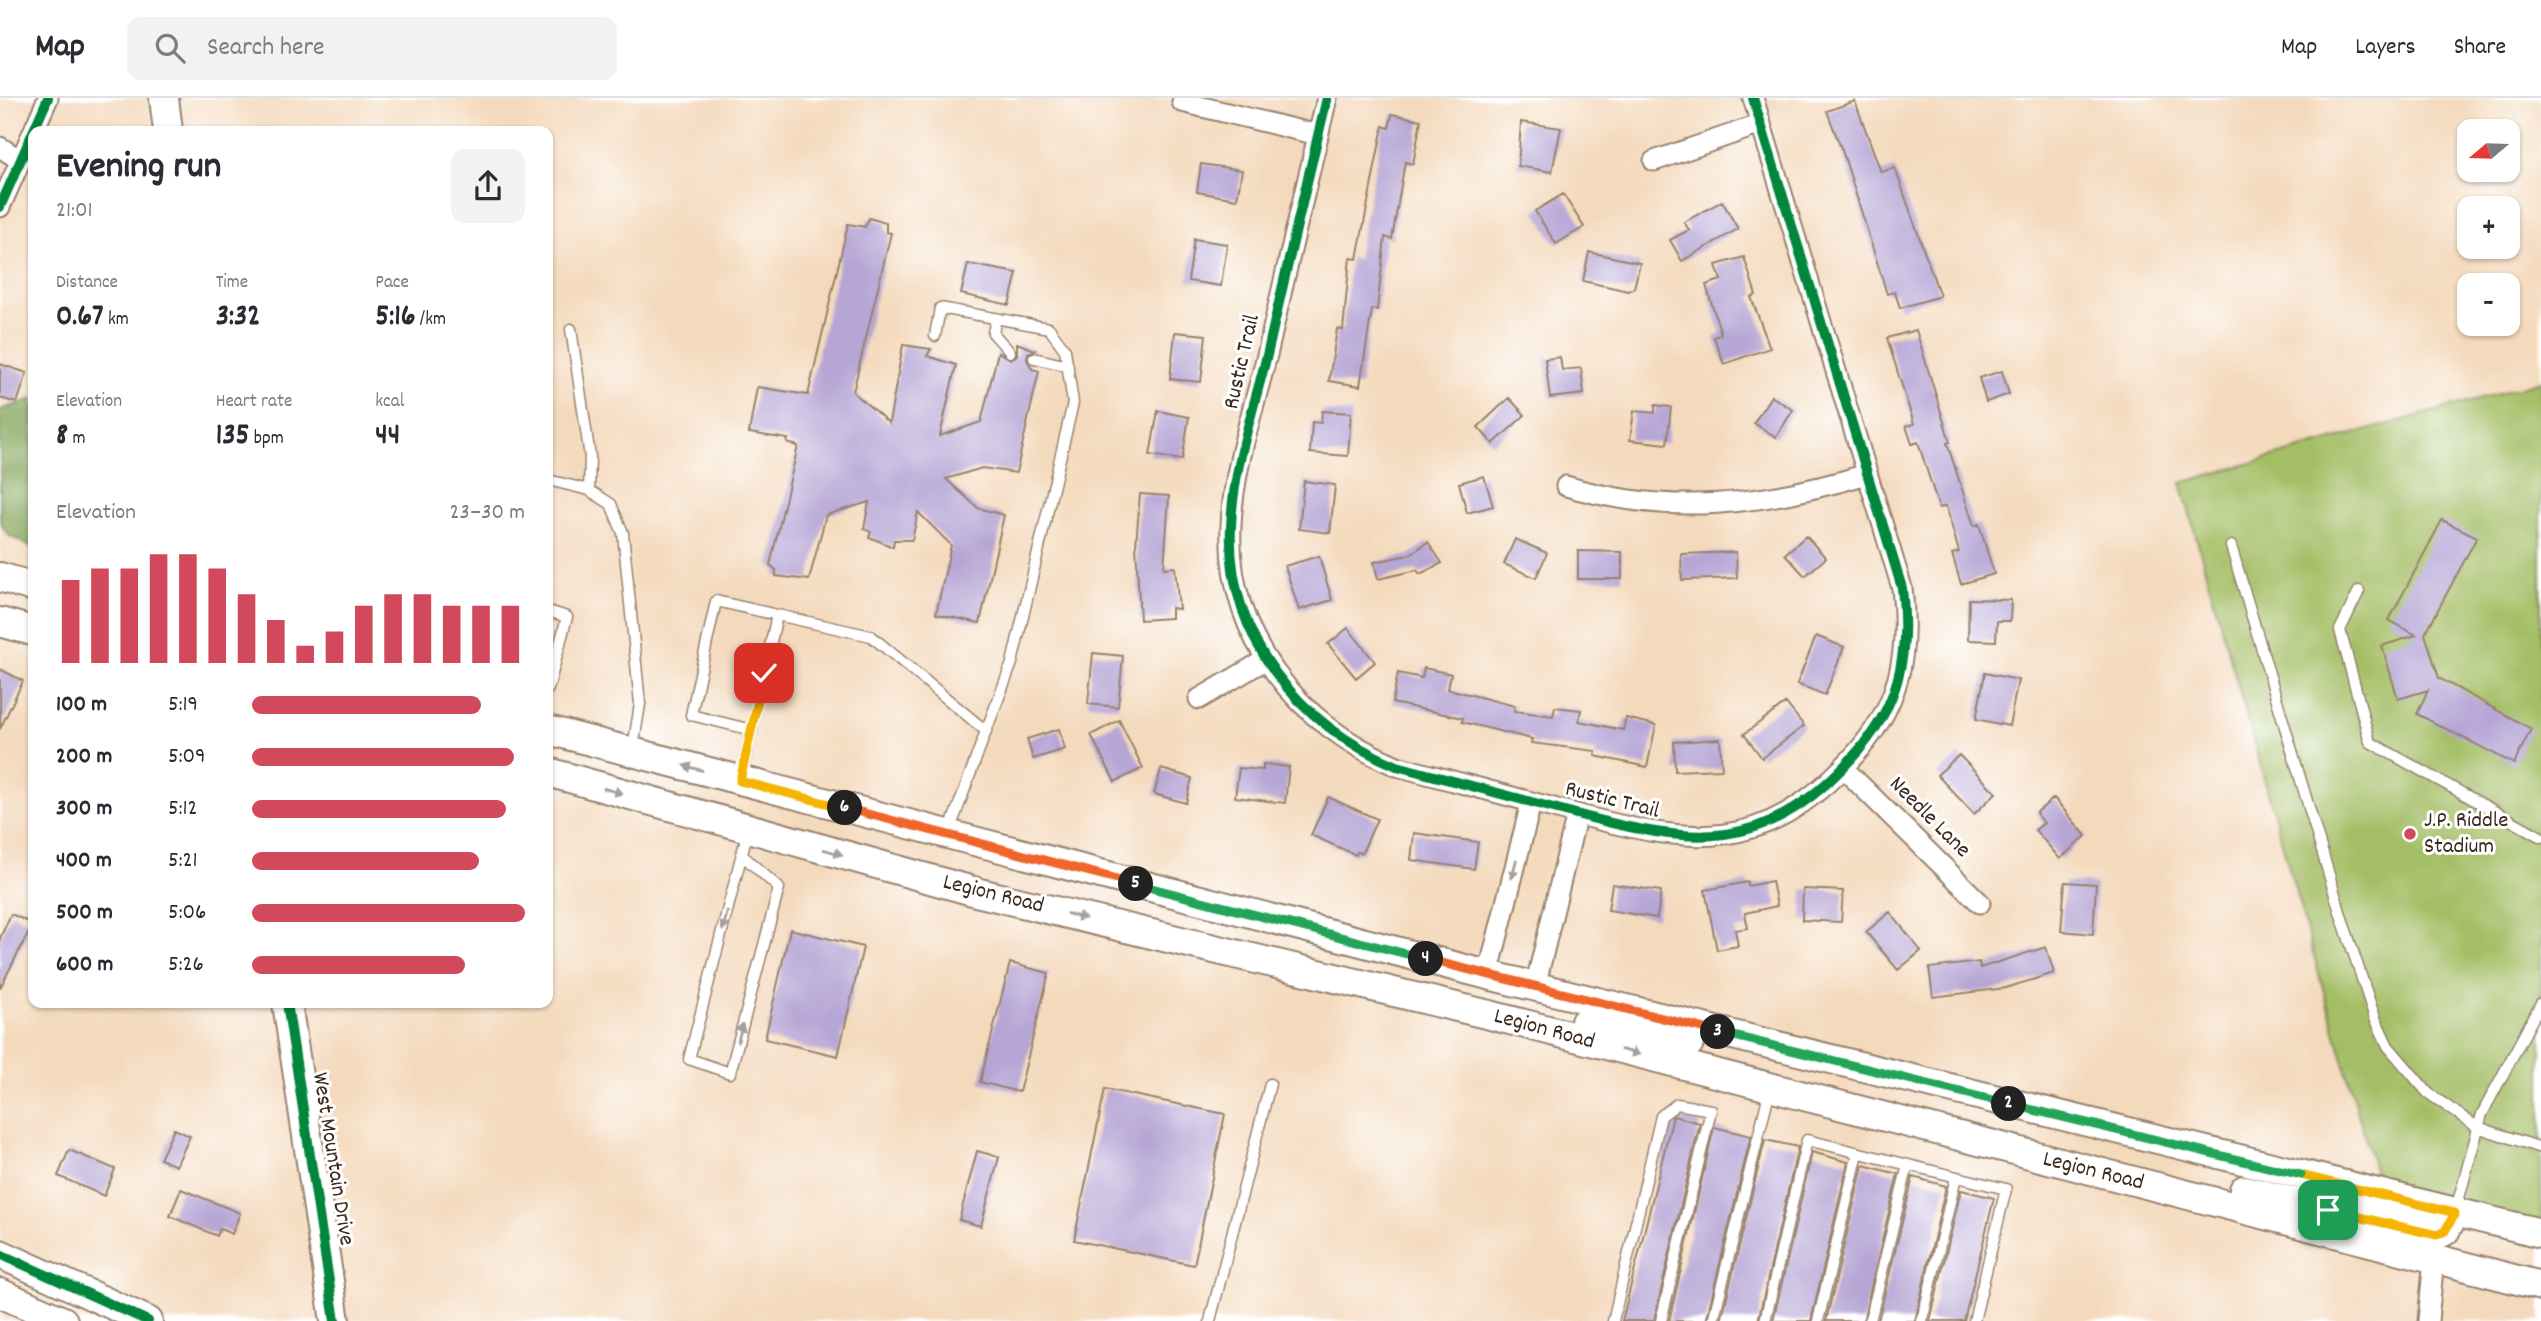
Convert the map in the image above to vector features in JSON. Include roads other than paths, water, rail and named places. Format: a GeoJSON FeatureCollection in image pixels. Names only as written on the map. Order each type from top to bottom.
{"type":"FeatureCollection","features":[{"type":"Feature","properties":{"kind":"main road"},"geometry":{"type":"LineString","coordinates":[[164,98],[167,126]]}},
{"type":"Feature","properties":{"kind":"main road"},"geometry":{"type":"LineString","coordinates":[[0,577],[28,585]]}},
{"type":"Feature","properties":{"kind":"main road"},"geometry":{"type":"LineString","coordinates":[[0,622],[28,630]]}},
{"type":"Feature","properties":{"kind":"main road","name":"Legion Road"},"geometry":{"type":"LineString","coordinates":[[553,731],[1535,987],[2541,1233]]}},
{"type":"Feature","properties":{"kind":"main road","name":"Legion Road"},"geometry":{"type":"LineString","coordinates":[[553,774],[745,842],[980,893],[1543,1029],[2541,1286]]}},
{"type":"Feature","properties":{"kind":"main road"},"geometry":{"type":"LineString","coordinates":[[1296,969],[1316,961],[1508,1001],[1524,1000],[1535,987]]}},
{"type":"Feature","properties":{"kind":"main road","name":"West Mountain Drive"},"geometry":{"type":"LineString","coordinates":[[288,1008],[335,1321]]}},
{"type":"Feature","properties":{"kind":"main road"},"geometry":{"type":"LineString","coordinates":[[1543,1029],[1561,1018],[1898,1091],[1931,1084]]}},
{"type":"Feature","properties":{"kind":"main road"},"geometry":{"type":"LineString","coordinates":[[2108,1175],[2128,1168],[2151,1168],[2437,1235],[2445,1231],[2455,1213]]}},
{"type":"Feature","properties":{"kind":"main road"},"geometry":{"type":"LineString","coordinates":[[0,1254],[148,1321]]}},
{"type":"Feature","properties":{"kind":"main road"},"geometry":{"type":"LineString","coordinates":[[0,1293],[63,1321]]}},
{"type":"Feature","properties":{"kind":"street"},"geometry":{"type":"LineString","coordinates":[[35,126],[48,98]]}},
{"type":"Feature","properties":{"kind":"street","name":"Rustic Trail"},"geometry":{"type":"LineString","coordinates":[[1327,98],[1233,496],[1232,565],[1238,596],[1265,660],[1292,696],[1318,721],[1372,756],[1397,766],[1531,803],[1664,835],[1705,837],[1732,834],[1763,825],[1791,811],[1843,768],[1866,744],[1888,707],[1904,657],[1906,625],[1902,588],[1753,98]]}},
{"type":"Feature","properties":{"kind":"street"},"geometry":{"type":"LineString","coordinates":[[1182,102],[1318,135]]}},
{"type":"Feature","properties":{"kind":"street"},"geometry":{"type":"LineString","coordinates":[[1654,161],[1761,124]]}},
{"type":"Feature","properties":{"kind":"street"},"geometry":{"type":"LineString","coordinates":[[0,207],[28,142]]}},
{"type":"Feature","properties":{"kind":"street"},"geometry":{"type":"LineString","coordinates":[[0,147],[20,160]]}},
{"type":"Feature","properties":{"kind":"street"},"geometry":{"type":"LineString","coordinates":[[1566,486],[1603,497],[1644,504],[1696,505],[1753,501],[1808,492],[1867,474]]}},
{"type":"Feature","properties":{"kind":"street"},"geometry":{"type":"LineString","coordinates":[[1199,699],[1265,660]]}},
{"type":"Feature","properties":{"kind":"street","name":"Needle Lane"},"geometry":{"type":"LineString","coordinates":[[1843,768],[1980,903]]}},
{"type":"Feature","properties":{"kind":"street"},"geometry":{"type":"LineString","coordinates":[[1488,975],[1531,803]]}},
{"type":"Feature","properties":{"kind":"street"},"geometry":{"type":"LineString","coordinates":[[1535,987],[1577,814]]}},
{"type":"Feature","properties":{"kind":"street"},"geometry":{"type":"LineString","coordinates":[[2428,1321],[2434,1258]]}},
{"type":"Feature","properties":{"kind":"lane"},"geometry":{"type":"LineString","coordinates":[[935,336],[940,308],[1049,328],[1065,350],[1073,403],[1012,663],[948,835]]}},
{"type":"Feature","properties":{"kind":"lane"},"geometry":{"type":"LineString","coordinates":[[996,318],[993,333],[1010,352]]}},
{"type":"Feature","properties":{"kind":"lane"},"geometry":{"type":"LineString","coordinates":[[571,329],[590,457],[589,490]]}},
{"type":"Feature","properties":{"kind":"lane"},"geometry":{"type":"LineString","coordinates":[[1034,358],[1068,366]]}},
{"type":"Feature","properties":{"kind":"lane"},"geometry":{"type":"LineString","coordinates":[[553,481],[589,490],[611,503],[622,533],[640,704],[632,752]]}},
{"type":"Feature","properties":{"kind":"lane"},"geometry":{"type":"LineString","coordinates":[[2231,546],[2341,915],[2375,1018],[2388,1045],[2420,1085],[2477,1127],[2541,1148]]}},
{"type":"Feature","properties":{"kind":"lane"},"geometry":{"type":"LineString","coordinates":[[2359,591],[2340,631],[2370,742],[2541,837]]}},
{"type":"Feature","properties":{"kind":"lane"},"geometry":{"type":"LineString","coordinates":[[752,730],[691,715],[716,601],[871,636],[986,731]]}},
{"type":"Feature","properties":{"kind":"lane"},"geometry":{"type":"LineString","coordinates":[[553,612],[568,617],[553,664]]}},
{"type":"Feature","properties":{"kind":"lane"},"geometry":{"type":"LineString","coordinates":[[740,781],[777,615]]}},
{"type":"Feature","properties":{"kind":"lane"},"geometry":{"type":"LineString","coordinates":[[745,842],[779,888],[730,1073],[689,1059],[745,842]]}},
{"type":"Feature","properties":{"kind":"lane"},"geometry":{"type":"LineString","coordinates":[[2455,1213],[2477,1127],[2541,1003]]}},
{"type":"Feature","properties":{"kind":"lane"},"geometry":{"type":"LineString","coordinates":[[1210,1321],[1270,1084]]}},
{"type":"Feature","properties":{"kind":"lane"},"geometry":{"type":"LineString","coordinates":[[1713,1321],[1770,1088]]}},
{"type":"Feature","properties":{"kind":"lane"},"geometry":{"type":"LineString","coordinates":[[1612,1321],[1661,1116],[1677,1104],[1712,1110],[1661,1321]]}},
{"type":"Feature","properties":{"kind":"lane"},"geometry":{"type":"LineString","coordinates":[[1765,1321],[1807,1140],[2006,1189],[1974,1321]]}},
{"type":"Feature","properties":{"kind":"lane"},"geometry":{"type":"LineString","coordinates":[[1818,1321],[1858,1153]]}},
{"type":"Feature","properties":{"kind":"lane"},"geometry":{"type":"LineString","coordinates":[[1870,1321],[1908,1165]]}},
{"type":"Feature","properties":{"kind":"lane"},"geometry":{"type":"LineString","coordinates":[[1922,1321],[1956,1177]]}},
{"type":"Feature","properties":{"kind":"place","name":"J.P. Riddle Stadium"},"geometry":{"type":"Point","coordinates":[2410,834]}}]}
